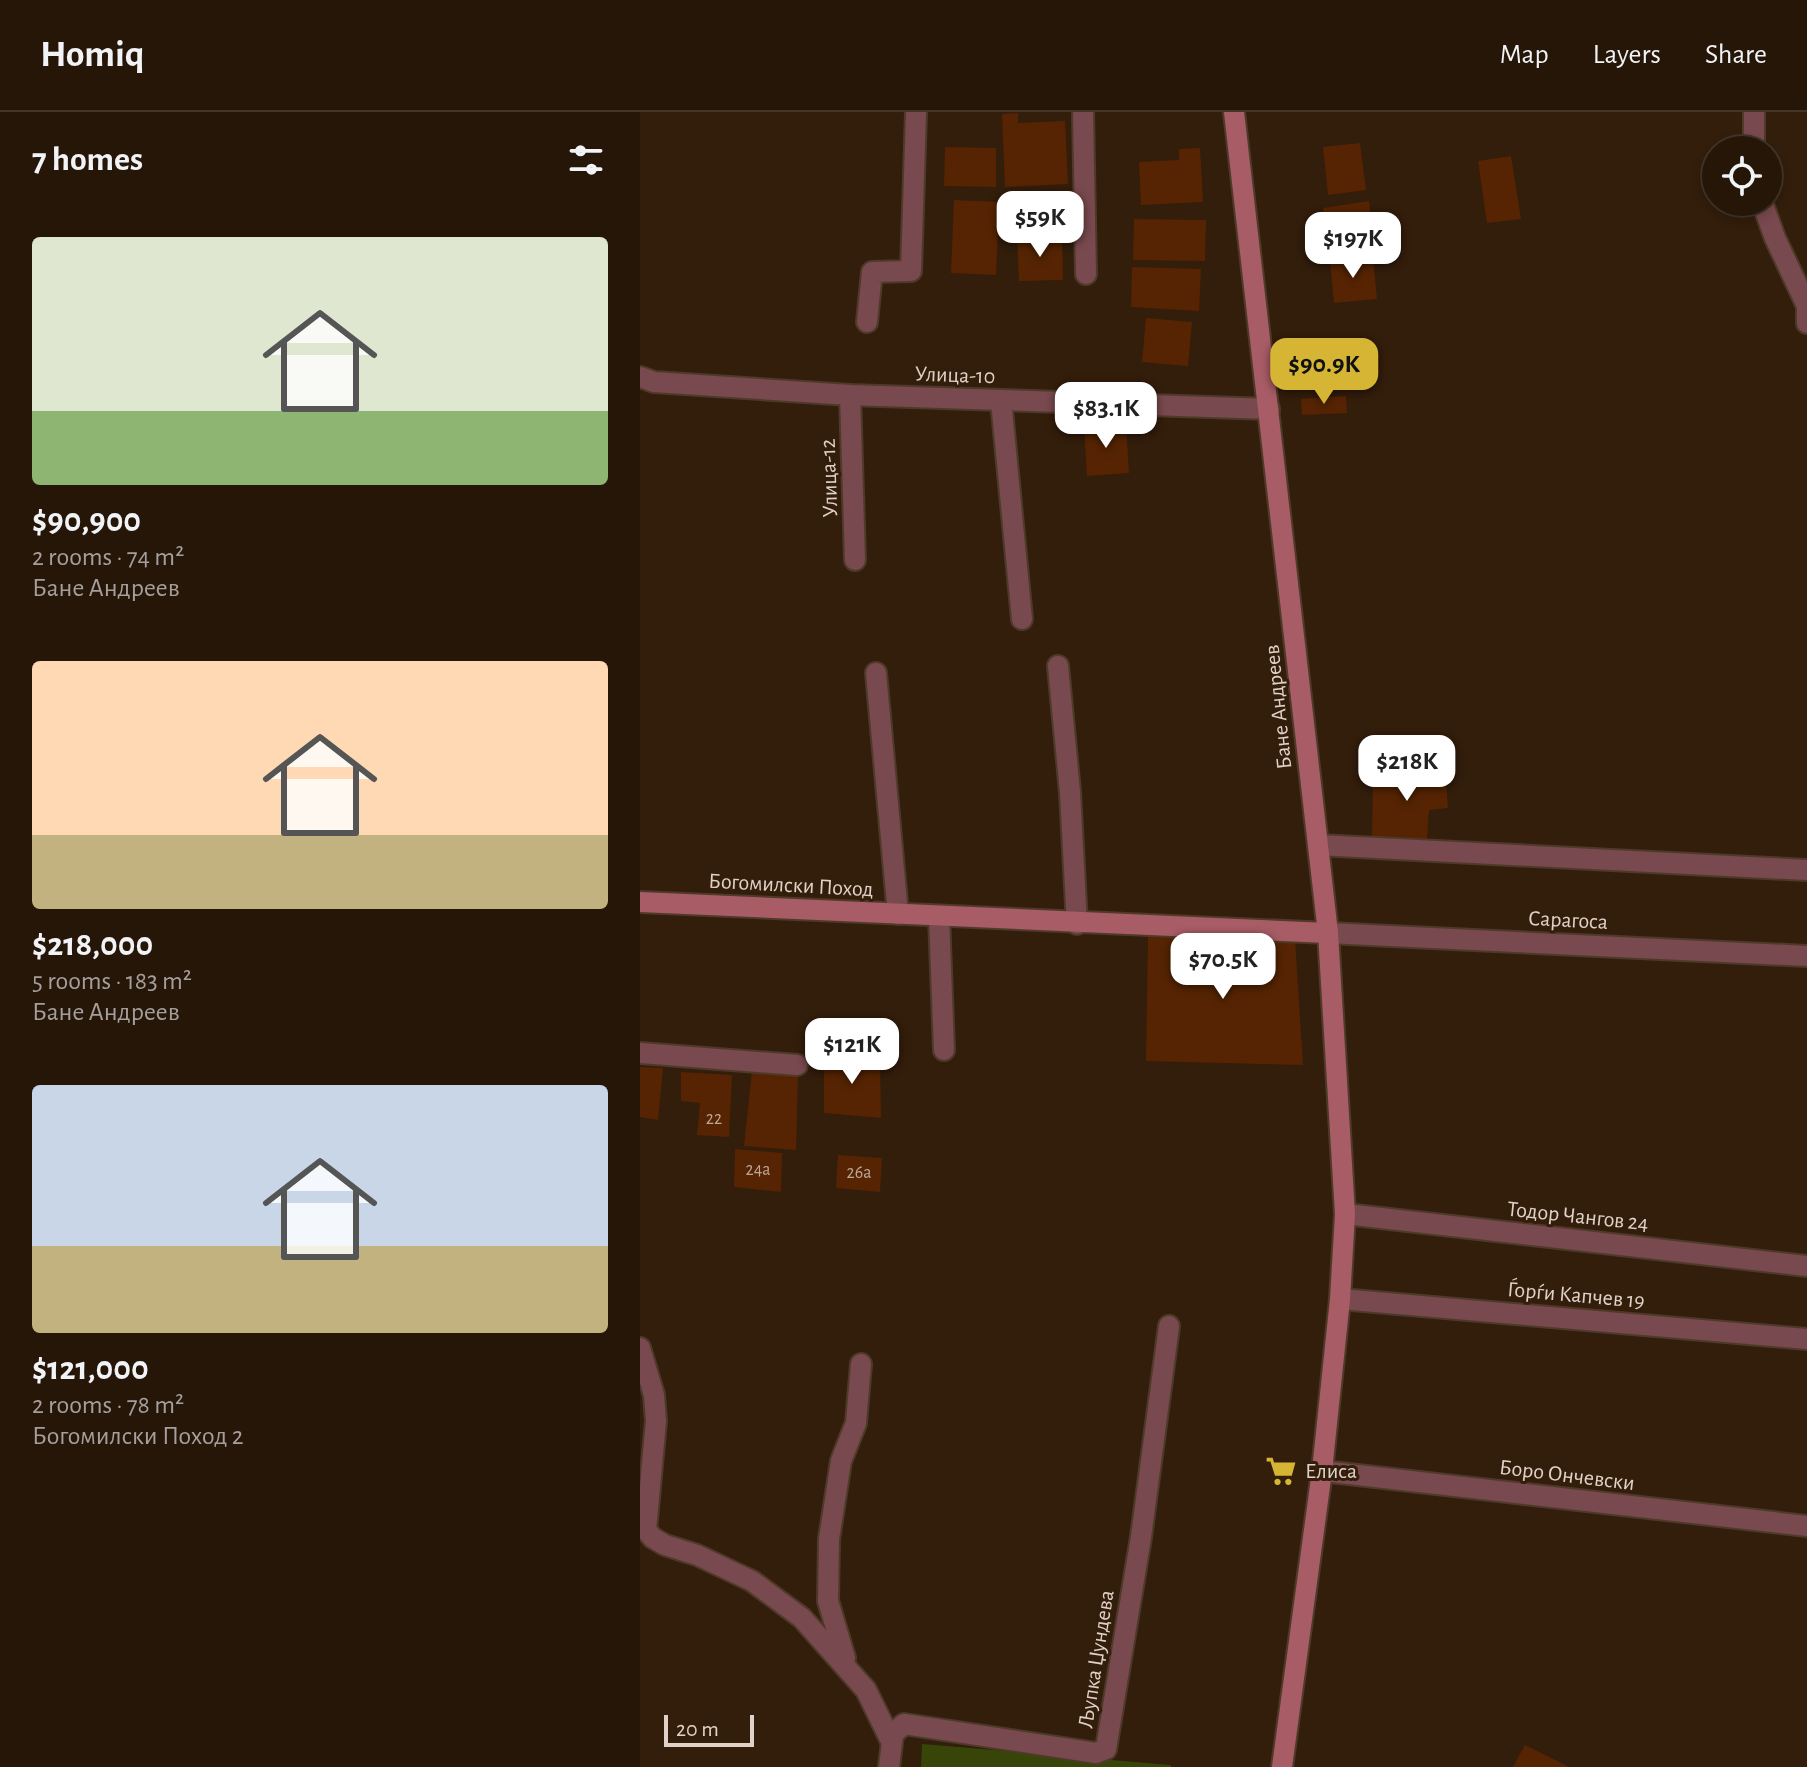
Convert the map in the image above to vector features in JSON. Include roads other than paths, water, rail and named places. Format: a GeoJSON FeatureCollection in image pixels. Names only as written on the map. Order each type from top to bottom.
{"type":"FeatureCollection","features":[{"type":"Feature","properties":{"kind":"street"},"geometry":{"type":"LineString","coordinates":[[867,322],[872,272],[911,271],[916,112]]}},
{"type":"Feature","properties":{"kind":"street"},"geometry":{"type":"LineString","coordinates":[[1083,112],[1086,274]]}},
{"type":"Feature","properties":{"kind":"street","name":"Бане Андреев"},"geometry":{"type":"LineString","coordinates":[[1234,112],[1328,933],[1345,1214],[1340,1299]]}},
{"type":"Feature","properties":{"kind":"street"},"geometry":{"type":"LineString","coordinates":[[1754,112],[1754,136]]}},
{"type":"Feature","properties":{"kind":"street"},"geometry":{"type":"LineString","coordinates":[[1767,216],[1807,306],[1807,323]]}},
{"type":"Feature","properties":{"kind":"street","name":"Улица-10"},"geometry":{"type":"LineString","coordinates":[[640,377],[654,382],[850,395],[1269,409]]}},
{"type":"Feature","properties":{"kind":"street","name":"Улица-12"},"geometry":{"type":"LineString","coordinates":[[850,395],[855,560]]}},
{"type":"Feature","properties":{"kind":"street"},"geometry":{"type":"LineString","coordinates":[[1001,400],[1022,619]]}},
{"type":"Feature","properties":{"kind":"street"},"geometry":{"type":"LineString","coordinates":[[1058,666],[1070,792],[1077,924]]}},
{"type":"Feature","properties":{"kind":"street"},"geometry":{"type":"LineString","coordinates":[[876,673],[898,914]]}},
{"type":"Feature","properties":{"kind":"street"},"geometry":{"type":"LineString","coordinates":[[1318,845],[1807,870]]}},
{"type":"Feature","properties":{"kind":"street","name":"Богомилски Поход"},"geometry":{"type":"LineString","coordinates":[[640,902],[1328,933]]}},
{"type":"Feature","properties":{"kind":"street"},"geometry":{"type":"LineString","coordinates":[[939,916],[944,1050]]}},
{"type":"Feature","properties":{"kind":"street","name":"Сарагоса"},"geometry":{"type":"LineString","coordinates":[[1328,933],[1807,956]]}},
{"type":"Feature","properties":{"kind":"street"},"geometry":{"type":"LineString","coordinates":[[640,1053],[797,1065]]}},
{"type":"Feature","properties":{"kind":"street","name":"Тодор Чангов 24"},"geometry":{"type":"LineString","coordinates":[[1345,1214],[1807,1266]]}},
{"type":"Feature","properties":{"kind":"street"},"geometry":{"type":"LineString","coordinates":[[1282,1767],[1322,1471],[1340,1299]]}},
{"type":"Feature","properties":{"kind":"street","name":"Ѓорѓи Капчев 19"},"geometry":{"type":"LineString","coordinates":[[1340,1299],[1807,1339]]}},
{"type":"Feature","properties":{"kind":"street","name":"Љупка Џундева"},"geometry":{"type":"LineString","coordinates":[[891,1741],[898,1728],[912,1724],[1096,1753],[1106,1749],[1141,1537],[1169,1326]]}},
{"type":"Feature","properties":{"kind":"street"},"geometry":{"type":"LineString","coordinates":[[640,1348],[654,1395],[656,1421],[646,1530],[665,1545],[697,1555],[752,1581],[802,1618],[866,1690],[891,1741],[889,1767]]}},
{"type":"Feature","properties":{"kind":"street"},"geometry":{"type":"LineString","coordinates":[[852,1672],[834,1627],[828,1601],[827,1575],[836,1488],[841,1461],[856,1423],[861,1364]]}},
{"type":"Feature","properties":{"kind":"street","name":"Боро Ончевски"},"geometry":{"type":"LineString","coordinates":[[1322,1471],[1807,1526]]}},
{"type":"Feature","properties":{"kind":"place","name":"Елиса"},"geometry":{"type":"Point","coordinates":[1281,1471]}}]}
